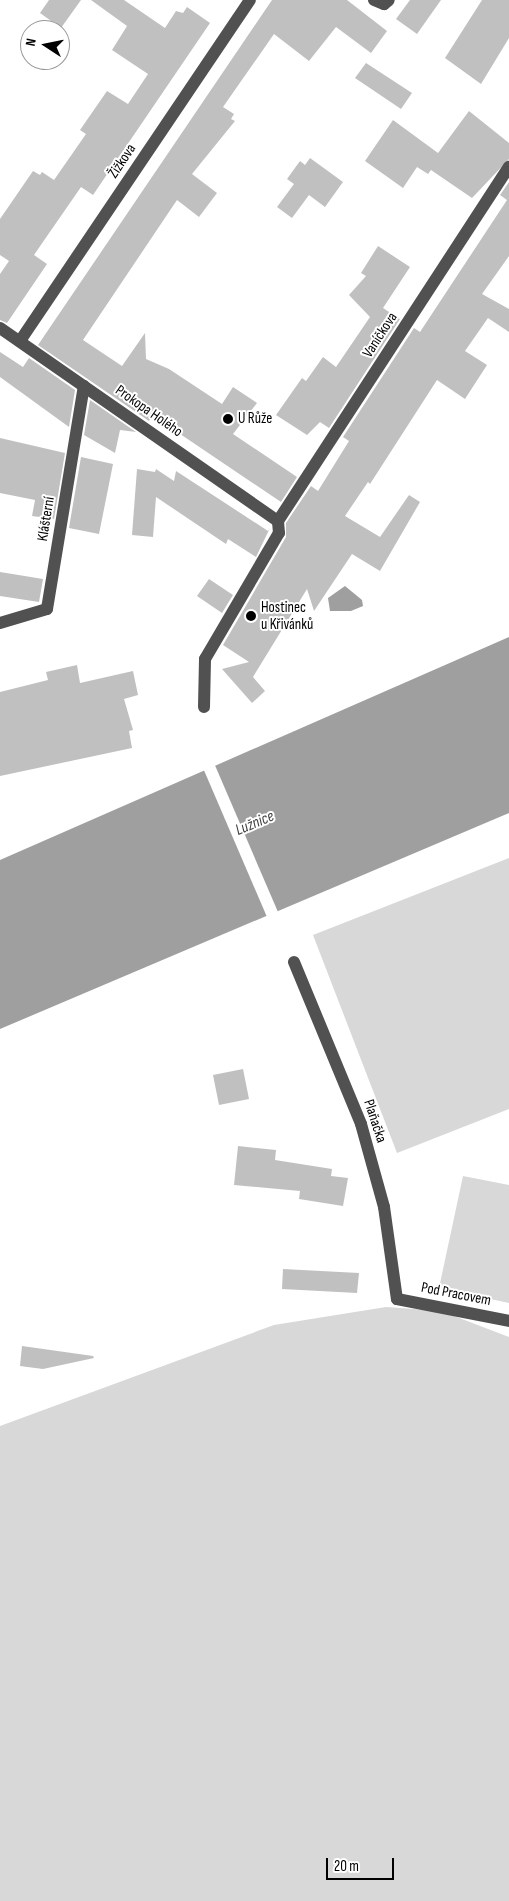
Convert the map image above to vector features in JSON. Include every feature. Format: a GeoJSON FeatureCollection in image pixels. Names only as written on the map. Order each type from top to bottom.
{"type":"FeatureCollection","features":[{"type":"Feature","properties":{"kind":"street","name":"Žižkova"},"geometry":{"type":"LineString","coordinates":[[20,341],[250,0]]}},
{"type":"Feature","properties":{"kind":"street"},"geometry":{"type":"LineString","coordinates":[[374,0],[384,4],[389,0]]}},
{"type":"Feature","properties":{"kind":"street","name":"Vaníčkova"},"geometry":{"type":"LineString","coordinates":[[278,521],[509,167]]}},
{"type":"Feature","properties":{"kind":"street","name":"Prokopa Holého"},"geometry":{"type":"LineString","coordinates":[[0,328],[278,521]]}},
{"type":"Feature","properties":{"kind":"street","name":"Klášterní"},"geometry":{"type":"LineString","coordinates":[[0,624],[47,609],[84,386]]}},
{"type":"Feature","properties":{"kind":"street"},"geometry":{"type":"LineString","coordinates":[[204,707],[205,659],[280,533],[278,521]]}},
{"type":"Feature","properties":{"kind":"street","name":"Plaňačka"},"geometry":{"type":"LineString","coordinates":[[294,962],[361,1124],[384,1207],[397,1299]]}},
{"type":"Feature","properties":{"kind":"street","name":"Pod Pracovem"},"geometry":{"type":"LineString","coordinates":[[397,1299],[509,1321]]}},
{"type":"Feature","properties":{"kind":"shaded area"},"geometry":{"type":"Polygon","coordinates":[[[509,858],[509,1109],[397,1153],[313,935],[509,858]]]}},
{"type":"Feature","properties":{"kind":"shaded area"},"geometry":{"type":"Polygon","coordinates":[[[463,1176],[509,1185],[509,1303],[439,1288],[463,1176]]]}},
{"type":"Feature","properties":{"kind":"shaded area"},"geometry":{"type":"Polygon","coordinates":[[[386,1307],[441,1311],[509,1337],[509,1901],[0,1901],[0,1426],[274,1325],[386,1307]]]}},
{"type":"Feature","properties":{"kind":"water"},"geometry":{"type":"Polygon","coordinates":[[[345,586],[362,600],[363,606],[351,611],[330,611],[328,598],[345,586]]]}},
{"type":"Feature","properties":{"kind":"water","name":"Lužnice"},"geometry":{"type":"Polygon","coordinates":[[[509,637],[509,813],[0,1029],[0,860],[509,637]]]}},
{"type":"Feature","properties":{"kind":"pier"},"geometry":{"type":"Polygon","coordinates":[[[214,763],[278,912],[267,917],[203,768],[214,763]]]}},
{"type":"Feature","properties":{"kind":"building"},"geometry":{"type":"Polygon","coordinates":[[[49,0],[81,0],[67,20],[50,20],[40,13],[49,0]]]}},
{"type":"Feature","properties":{"kind":"building"},"geometry":{"type":"Polygon","coordinates":[[[91,0],[124,0],[165,28],[176,11],[183,13],[187,7],[210,23],[93,195],[81,187],[34,255],[47,264],[7,323],[0,320],[0,274],[9,261],[0,255],[0,219],[33,171],[40,175],[42,172],[54,180],[86,134],[80,130],[107,91],[128,104],[148,74],[112,50],[127,26],[91,0]]]}},
{"type":"Feature","properties":{"kind":"building"},"geometry":{"type":"Polygon","coordinates":[[[272,0],[347,0],[387,31],[371,53],[336,27],[309,61],[274,34],[223,107],[234,114],[231,119],[235,121],[192,174],[217,193],[199,217],[177,200],[83,340],[122,366],[145,333],[146,359],[169,369],[222,404],[233,387],[257,403],[233,434],[297,477],[281,502],[152,415],[149,421],[38,345],[272,0]]]}},
{"type":"Feature","properties":{"kind":"building"},"geometry":{"type":"Polygon","coordinates":[[[410,0],[441,0],[417,34],[396,19],[410,0]]]}},
{"type":"Feature","properties":{"kind":"building"},"geometry":{"type":"Polygon","coordinates":[[[482,0],[509,0],[509,38],[481,84],[445,58],[482,0]]]}},
{"type":"Feature","properties":{"kind":"building"},"geometry":{"type":"Polygon","coordinates":[[[366,63],[412,93],[401,109],[355,78],[366,63]]]}},
{"type":"Feature","properties":{"kind":"building"},"geometry":{"type":"Polygon","coordinates":[[[469,111],[509,143],[509,159],[472,198],[431,170],[428,174],[417,167],[403,188],[365,161],[393,120],[438,153],[469,111]]]}},
{"type":"Feature","properties":{"kind":"building"},"geometry":{"type":"Polygon","coordinates":[[[310,158],[343,182],[325,207],[309,195],[292,218],[277,207],[294,184],[287,179],[300,161],[305,165],[310,158]]]}},
{"type":"Feature","properties":{"kind":"building"},"geometry":{"type":"Polygon","coordinates":[[[509,182],[509,256],[482,294],[509,309],[509,332],[488,318],[465,351],[487,365],[465,399],[437,380],[370,484],[368,482],[345,516],[380,537],[409,495],[420,502],[380,571],[352,554],[314,611],[307,589],[253,677],[265,691],[252,703],[222,669],[249,662],[223,645],[286,537],[286,523],[311,486],[318,491],[349,441],[343,437],[414,328],[420,332],[507,200],[500,195],[509,182]]]}},
{"type":"Feature","properties":{"kind":"building"},"geometry":{"type":"Polygon","coordinates":[[[378,246],[410,267],[383,308],[400,319],[329,428],[320,422],[307,435],[276,415],[302,378],[306,381],[323,357],[336,367],[370,317],[349,295],[366,276],[361,273],[378,246]]]}},
{"type":"Feature","properties":{"kind":"building"},"geometry":{"type":"Polygon","coordinates":[[[0,352],[23,367],[29,358],[75,390],[69,427],[0,377],[0,352]]]}},
{"type":"Feature","properties":{"kind":"building"},"geometry":{"type":"Polygon","coordinates":[[[90,400],[136,432],[120,430],[115,453],[84,435],[90,400]]]}},
{"type":"Feature","properties":{"kind":"building"},"geometry":{"type":"Polygon","coordinates":[[[0,438],[65,453],[54,519],[32,516],[35,500],[0,493],[0,438]]]}},
{"type":"Feature","properties":{"kind":"building"},"geometry":{"type":"Polygon","coordinates":[[[81,457],[113,464],[99,534],[69,528],[81,457]]]}},
{"type":"Feature","properties":{"kind":"building"},"geometry":{"type":"Polygon","coordinates":[[[137,469],[155,472],[156,469],[174,481],[176,471],[268,531],[270,528],[256,557],[228,539],[226,544],[156,497],[153,537],[132,535],[137,469]]]}},
{"type":"Feature","properties":{"kind":"building"},"geometry":{"type":"Polygon","coordinates":[[[0,572],[43,579],[39,602],[0,596],[0,572]]]}},
{"type":"Feature","properties":{"kind":"building"},"geometry":{"type":"Polygon","coordinates":[[[209,579],[233,595],[222,613],[197,596],[209,579]]]}},
{"type":"Feature","properties":{"kind":"building"},"geometry":{"type":"Polygon","coordinates":[[[77,665],[80,683],[133,671],[138,695],[124,699],[133,730],[129,731],[132,748],[0,776],[0,692],[48,680],[46,672],[77,665]]]}},
{"type":"Feature","properties":{"kind":"building"},"geometry":{"type":"Polygon","coordinates":[[[243,1069],[249,1099],[219,1105],[213,1075],[243,1069]]]}},
{"type":"Feature","properties":{"kind":"building"},"geometry":{"type":"Polygon","coordinates":[[[238,1146],[276,1150],[275,1160],[332,1169],[331,1176],[348,1178],[343,1206],[299,1199],[300,1191],[234,1185],[238,1146]]]}},
{"type":"Feature","properties":{"kind":"building"},"geometry":{"type":"Polygon","coordinates":[[[283,1269],[359,1273],[357,1293],[282,1289],[283,1269]]]}},
{"type":"Feature","properties":{"kind":"building"},"geometry":{"type":"Polygon","coordinates":[[[22,1346],[93,1356],[94,1358],[43,1369],[20,1366],[22,1346]]]}},
{"type":"Feature","properties":{"kind":"place","name":"U Růže"},"geometry":{"type":"Point","coordinates":[228,419]}},
{"type":"Feature","properties":{"kind":"place","name":"Hostinec u Křivánků"},"geometry":{"type":"Point","coordinates":[251,616]}}]}
